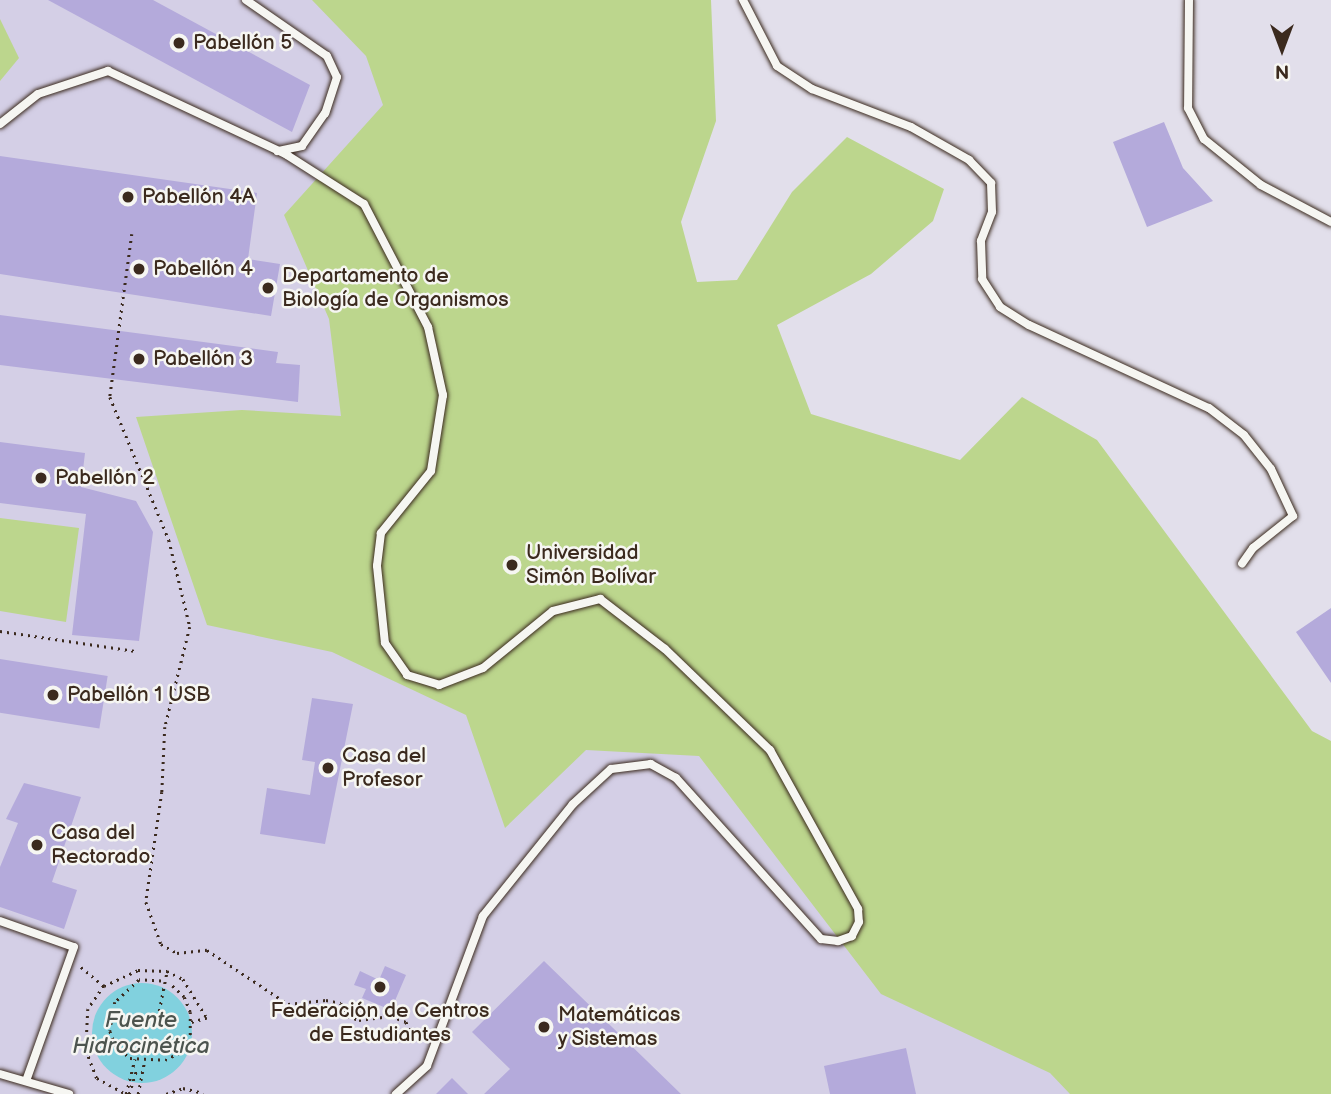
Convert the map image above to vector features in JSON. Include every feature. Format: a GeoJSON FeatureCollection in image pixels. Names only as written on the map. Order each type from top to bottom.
{"type":"FeatureCollection","features":[{"type":"Feature","properties":{"kind":"lane"},"geometry":{"type":"LineString","coordinates":[[246,0],[327,56],[337,77],[325,113],[302,146],[278,151]]}},
{"type":"Feature","properties":{"kind":"lane"},"geometry":{"type":"LineString","coordinates":[[743,0],[777,66],[812,89],[911,127],[969,160],[991,183],[992,212],[981,241],[982,279],[1000,307],[1028,325],[1209,408],[1244,435],[1271,468],[1293,516],[1253,548],[1242,564]]}},
{"type":"Feature","properties":{"kind":"lane"},"geometry":{"type":"LineString","coordinates":[[1189,0],[1188,108],[1203,139],[1261,185],[1331,222]]}},
{"type":"Feature","properties":{"kind":"lane"},"geometry":{"type":"LineString","coordinates":[[0,124],[38,93],[108,71],[278,151],[364,204],[428,327],[443,396],[431,471],[381,533],[377,566],[385,643],[407,675],[439,685],[483,668],[553,611],[600,599],[665,649],[770,750],[858,909],[859,922],[852,936],[838,941],[821,939],[676,778],[651,764],[611,769],[573,804],[483,916],[430,1058],[396,1094]]}},
{"type":"Feature","properties":{"kind":"lane"},"geometry":{"type":"LineString","coordinates":[[0,921],[74,947],[26,1081]]}},
{"type":"Feature","properties":{"kind":"lane"},"geometry":{"type":"LineString","coordinates":[[0,1074],[69,1094]]}},
{"type":"Feature","properties":{"kind":"path"},"geometry":{"type":"LineString","coordinates":[[132,234],[110,397],[169,540],[190,627],[165,727],[162,792],[146,902],[161,944],[177,953],[207,950],[288,1004],[326,1000],[341,1003],[348,1016],[359,1020],[391,1016],[406,1022],[430,1058]]}},
{"type":"Feature","properties":{"kind":"path"},"geometry":{"type":"LineString","coordinates":[[0,631],[136,651]]}},
{"type":"Feature","properties":{"kind":"path"},"geometry":{"type":"LineString","coordinates":[[69,962],[104,986]]}},
{"type":"Feature","properties":{"kind":"path"},"geometry":{"type":"LineString","coordinates":[[126,1094],[97,1078],[86,1051],[88,1009],[104,986],[138,970],[167,971],[183,979],[207,1018],[190,1023]]}},
{"type":"Feature","properties":{"kind":"path"},"geometry":{"type":"LineString","coordinates":[[159,1011],[167,971]]}},
{"type":"Feature","properties":{"kind":"path"},"geometry":{"type":"LineString","coordinates":[[161,981],[139,981],[115,1002],[110,1031],[123,1053],[135,1059],[145,1062],[179,1053],[190,1035],[184,997],[170,984]]}},
{"type":"Feature","properties":{"kind":"path"},"geometry":{"type":"LineString","coordinates":[[141,1052],[147,1033]]}},
{"type":"Feature","properties":{"kind":"path"},"geometry":{"type":"LineString","coordinates":[[126,1094],[135,1059]]}},
{"type":"Feature","properties":{"kind":"path"},"geometry":{"type":"LineString","coordinates":[[138,1094],[145,1062]]}},
{"type":"Feature","properties":{"kind":"path"},"geometry":{"type":"LineString","coordinates":[[126,1094],[137,1068]]}},
{"type":"Feature","properties":{"kind":"path"},"geometry":{"type":"LineString","coordinates":[[166,1094],[183,1088],[203,1093]]}},
{"type":"Feature","properties":{"kind":"shaded area","name":"Universidad Simón Bolívar"},"geometry":{"type":"Polygon","coordinates":[[[0,0],[565,0],[556,201],[1331,1094],[0,1094],[0,0]]]}},
{"type":"Feature","properties":{"kind":"green space"},"geometry":{"type":"Polygon","coordinates":[[[312,0],[711,0],[716,121],[681,222],[697,282],[737,280],[792,192],[847,137],[944,189],[933,221],[871,274],[777,325],[811,414],[960,460],[1022,397],[1097,440],[1312,731],[1331,741],[1331,1094],[1070,1094],[1050,1073],[881,994],[699,756],[586,750],[505,828],[466,715],[332,652],[207,625],[136,417],[242,410],[341,416],[329,319],[284,215],[383,105],[366,56],[312,0]]]}},
{"type":"Feature","properties":{"kind":"green space"},"geometry":{"type":"Polygon","coordinates":[[[0,19],[19,58],[0,81],[0,19]]]}},
{"type":"Feature","properties":{"kind":"green space"},"geometry":{"type":"Polygon","coordinates":[[[0,518],[79,528],[66,622],[0,611],[0,518]]]}},
{"type":"Feature","properties":{"kind":"water","name":"Fuente Hidrocinética"},"geometry":{"type":"Polygon","coordinates":[[[142,983],[170,991],[184,1005],[192,1033],[184,1061],[170,1075],[142,1083],[114,1075],[100,1061],[92,1033],[100,1005],[114,991],[142,983]]]}},
{"type":"Feature","properties":{"kind":"building","name":"Pabellón 5"},"geometry":{"type":"Polygon","coordinates":[[[48,0],[153,0],[310,85],[292,132],[48,0]]]}},
{"type":"Feature","properties":{"kind":"building"},"geometry":{"type":"Polygon","coordinates":[[[1164,122],[1183,168],[1213,201],[1147,227],[1113,142],[1164,122]]]}},
{"type":"Feature","properties":{"kind":"building"},"geometry":{"type":"Polygon","coordinates":[[[0,156],[257,193],[248,259],[280,264],[271,316],[0,274],[0,156]]]}},
{"type":"Feature","properties":{"kind":"building","name":"Pabellón 3"},"geometry":{"type":"Polygon","coordinates":[[[0,315],[278,352],[276,363],[300,365],[298,402],[0,365],[0,315]]]}},
{"type":"Feature","properties":{"kind":"building"},"geometry":{"type":"Polygon","coordinates":[[[0,442],[85,453],[81,487],[136,501],[153,532],[139,641],[72,635],[86,514],[0,503],[0,442]]]}},
{"type":"Feature","properties":{"kind":"building"},"geometry":{"type":"Polygon","coordinates":[[[1331,608],[1331,683],[1296,632],[1331,608]]]}},
{"type":"Feature","properties":{"kind":"building","name":"Pabellón 1 USB"},"geometry":{"type":"Polygon","coordinates":[[[0,659],[108,676],[99,728],[0,713],[0,659]]]}},
{"type":"Feature","properties":{"kind":"building","name":"Casa del Profesor"},"geometry":{"type":"Polygon","coordinates":[[[312,698],[353,704],[325,844],[260,834],[267,788],[310,795],[315,762],[302,760],[312,698]]]}},
{"type":"Feature","properties":{"kind":"building","name":"Casa del Rectorado"},"geometry":{"type":"Polygon","coordinates":[[[24,783],[81,797],[52,882],[77,890],[64,929],[0,907],[0,867],[18,823],[6,819],[24,783]]]}},
{"type":"Feature","properties":{"kind":"building","name":"Matemáticas y Sistemas"},"geometry":{"type":"Polygon","coordinates":[[[544,961],[681,1094],[484,1094],[510,1069],[472,1032],[544,961]]]}},
{"type":"Feature","properties":{"kind":"building","name":"Federación de Centros de Estudiantes"},"geometry":{"type":"Polygon","coordinates":[[[385,966],[406,975],[391,1010],[362,998],[366,989],[354,985],[360,971],[379,980],[385,966]]]}},
{"type":"Feature","properties":{"kind":"building"},"geometry":{"type":"Polygon","coordinates":[[[906,1048],[916,1094],[830,1094],[824,1066],[906,1048]]]}},
{"type":"Feature","properties":{"kind":"building"},"geometry":{"type":"Polygon","coordinates":[[[452,1078],[468,1094],[436,1094],[452,1078]]]}},
{"type":"Feature","properties":{"kind":"place","name":"Pabellón 5"},"geometry":{"type":"Point","coordinates":[179,43]}},
{"type":"Feature","properties":{"kind":"place","name":"Pabellón 4A"},"geometry":{"type":"Point","coordinates":[128,197]}},
{"type":"Feature","properties":{"kind":"place","name":"Pabellón 4"},"geometry":{"type":"Point","coordinates":[139,269]}},
{"type":"Feature","properties":{"kind":"place","name":"Departamento de Biología de Organismos"},"geometry":{"type":"Point","coordinates":[268,288]}},
{"type":"Feature","properties":{"kind":"place","name":"Pabellón 3"},"geometry":{"type":"Point","coordinates":[139,359]}},
{"type":"Feature","properties":{"kind":"place","name":"Pabellón 2"},"geometry":{"type":"Point","coordinates":[41,478]}},
{"type":"Feature","properties":{"kind":"place","name":"Universidad Simón Bolívar"},"geometry":{"type":"Point","coordinates":[512,565]}},
{"type":"Feature","properties":{"kind":"place","name":"Pabellón 1 USB"},"geometry":{"type":"Point","coordinates":[53,695]}},
{"type":"Feature","properties":{"kind":"place","name":"Casa del Profesor"},"geometry":{"type":"Point","coordinates":[328,768]}},
{"type":"Feature","properties":{"kind":"place","name":"Casa del Rectorado"},"geometry":{"type":"Point","coordinates":[37,845]}},
{"type":"Feature","properties":{"kind":"place","name":"Federación de Centros de Estudiantes"},"geometry":{"type":"Point","coordinates":[380,987]}},
{"type":"Feature","properties":{"kind":"place","name":"Matemáticas y Sistemas"},"geometry":{"type":"Point","coordinates":[544,1027]}}]}
